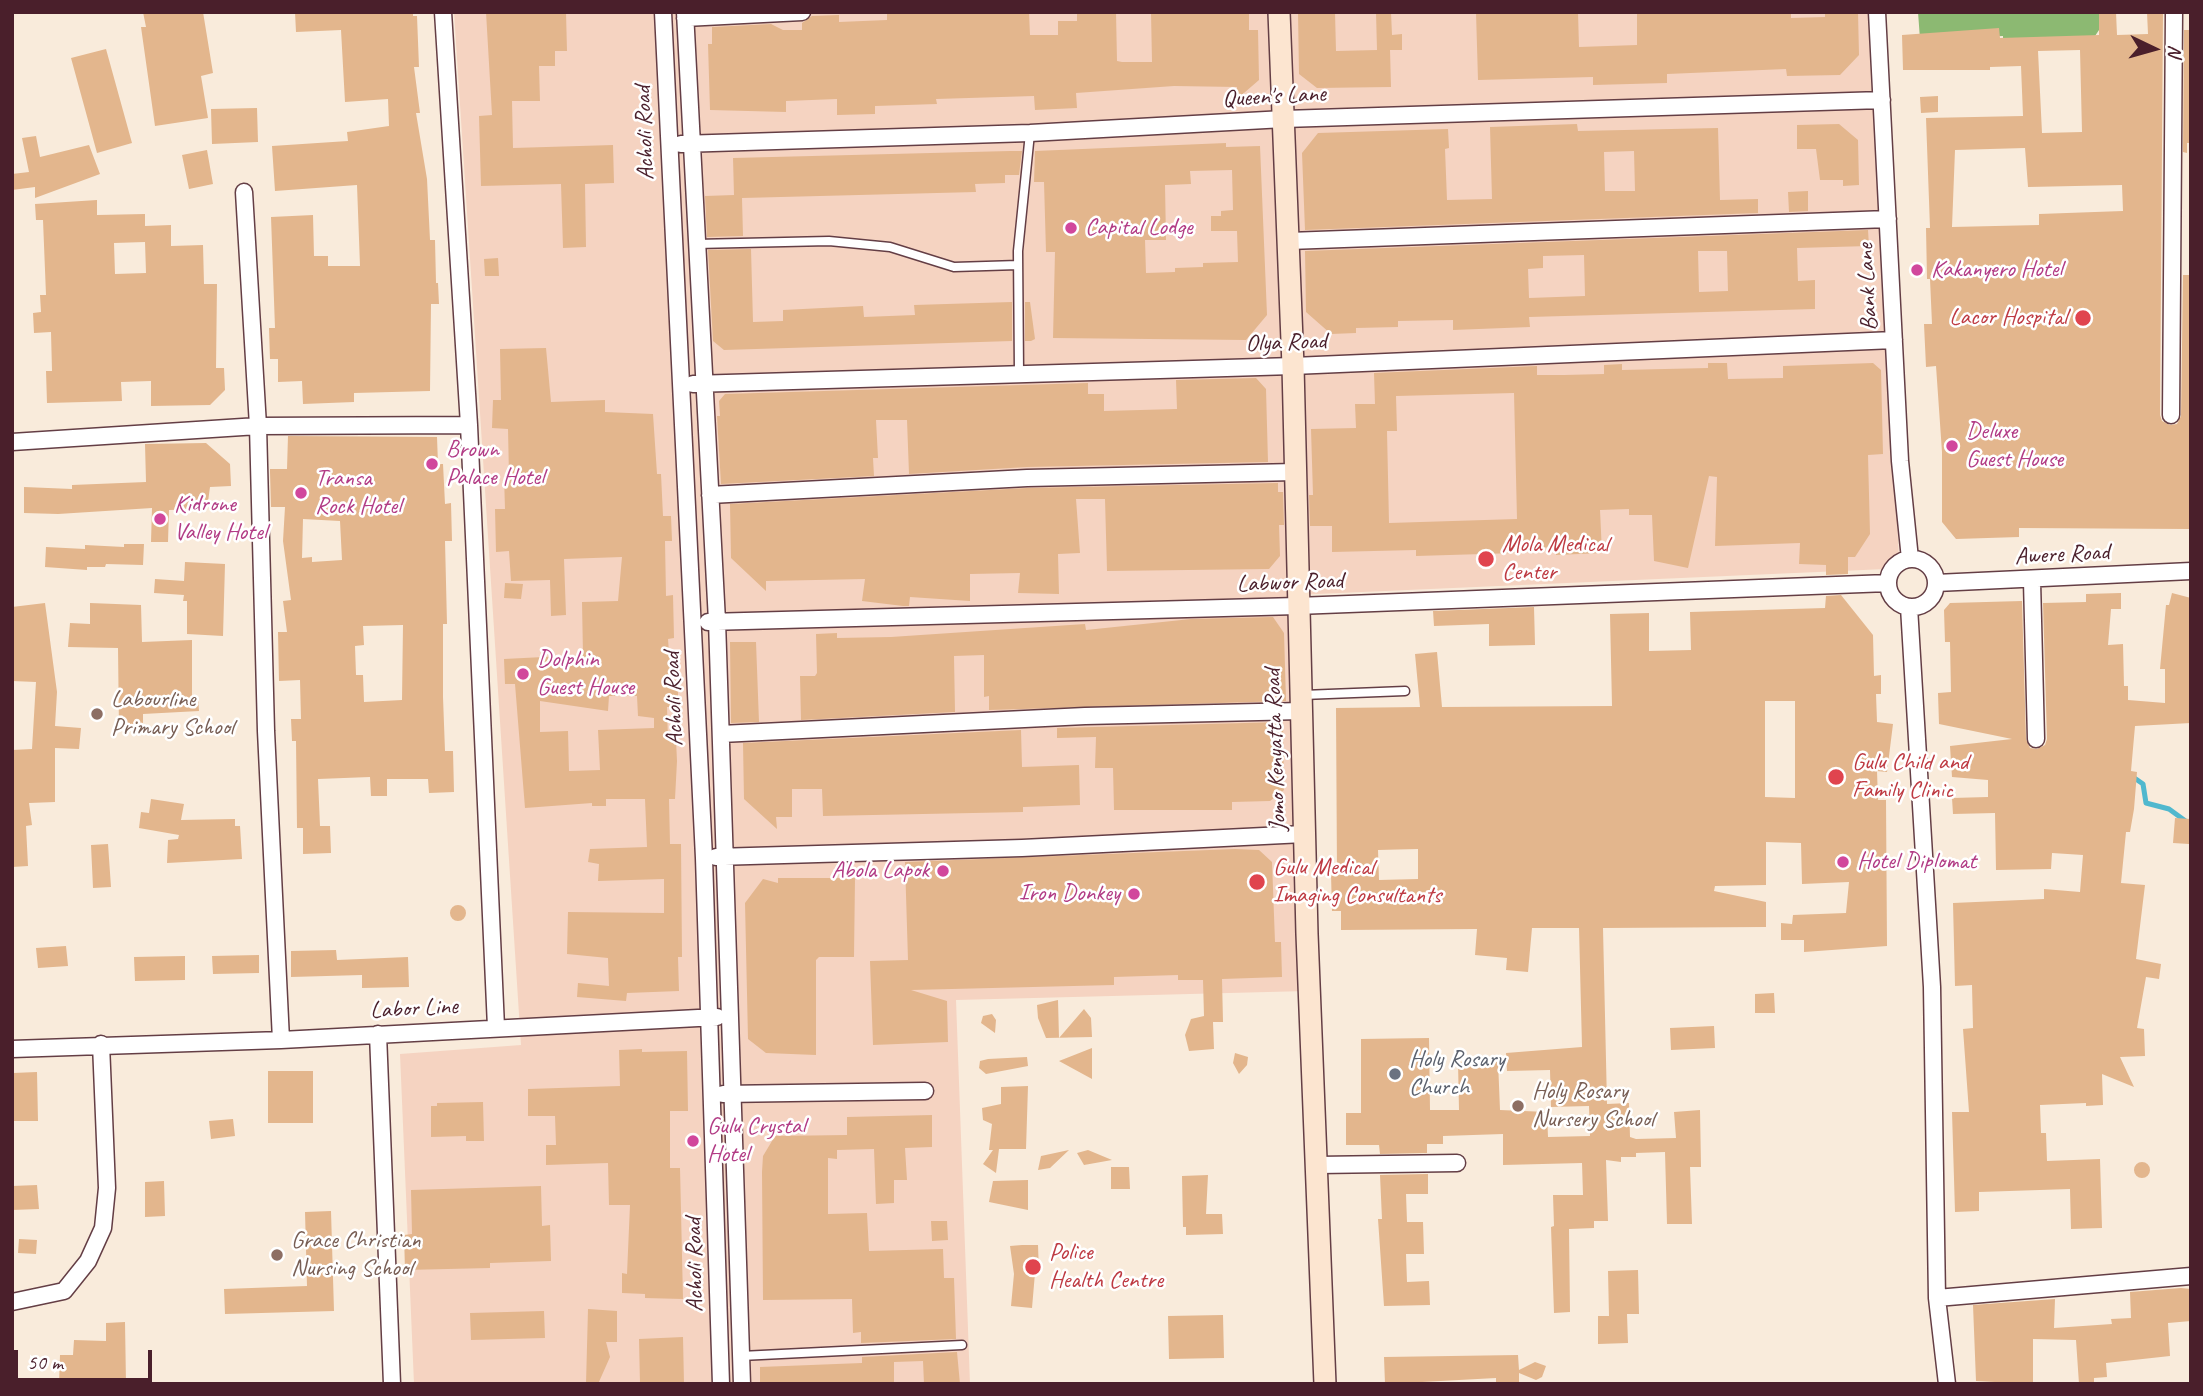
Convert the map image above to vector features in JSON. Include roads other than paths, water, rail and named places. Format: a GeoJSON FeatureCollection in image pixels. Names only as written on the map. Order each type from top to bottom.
{"type":"FeatureCollection","features":[{"type":"Feature","properties":{"kind":"main road","name":"Jomo Kenyatta Road"},"geometry":{"type":"LineString","coordinates":[[1279,12],[1293,366],[1304,834],[1325,1384]]}},
{"type":"Feature","properties":{"kind":"street"},"geometry":{"type":"LineString","coordinates":[[443,12],[469,425],[496,1027]]}},
{"type":"Feature","properties":{"kind":"street","name":"Acholi Road"},"geometry":{"type":"LineString","coordinates":[[663,12],[694,622],[714,1094],[721,1384]]}},
{"type":"Feature","properties":{"kind":"street"},"geometry":{"type":"LineString","coordinates":[[685,15],[802,12]]}},
{"type":"Feature","properties":{"kind":"street","name":"Bank Lane"},"geometry":{"type":"LineString","coordinates":[[1877,12],[1894,340],[1910,559]]}},
{"type":"Feature","properties":{"kind":"street"},"geometry":{"type":"LineString","coordinates":[[2171,415],[2174,12]]}},
{"type":"Feature","properties":{"kind":"street","name":"Acholi Road"},"geometry":{"type":"LineString","coordinates":[[685,15],[717,621],[742,1384]]}},
{"type":"Feature","properties":{"kind":"street","name":"Queen's Lane"},"geometry":{"type":"LineString","coordinates":[[668,145],[1030,133],[1284,119],[1882,100]]}},
{"type":"Feature","properties":{"kind":"street"},"geometry":{"type":"LineString","coordinates":[[244,192],[258,426],[267,731],[281,1040]]}},
{"type":"Feature","properties":{"kind":"street"},"geometry":{"type":"LineString","coordinates":[[1289,241],[1888,219]]}},
{"type":"Feature","properties":{"kind":"street","name":"Olya Road"},"geometry":{"type":"LineString","coordinates":[[680,385],[1293,366],[1894,340]]}},
{"type":"Feature","properties":{"kind":"street"},"geometry":{"type":"LineString","coordinates":[[12,442],[258,426],[469,425]]}},
{"type":"Feature","properties":{"kind":"street"},"geometry":{"type":"LineString","coordinates":[[710,495],[1027,478],[1296,472]]}},
{"type":"Feature","properties":{"kind":"street"},"geometry":{"type":"LineString","coordinates":[[1910,559],[1926,563],[1934,572],[1936,583],[1933,594],[1926,603],[1909,607],[1894,599],[1888,583],[1895,567],[1910,559]]}},
{"type":"Feature","properties":{"kind":"street","name":"Awere Road"},"geometry":{"type":"LineString","coordinates":[[1936,583],[2191,571]]}},
{"type":"Feature","properties":{"kind":"street"},"geometry":{"type":"LineString","coordinates":[[2032,580],[2036,739]]}},
{"type":"Feature","properties":{"kind":"street","name":"Labwor Road"},"geometry":{"type":"LineString","coordinates":[[694,622],[1297,606],[1888,583]]}},
{"type":"Feature","properties":{"kind":"street"},"geometry":{"type":"LineString","coordinates":[[1909,607],[1932,987],[1937,1298],[1947,1384]]}},
{"type":"Feature","properties":{"kind":"street"},"geometry":{"type":"LineString","coordinates":[[720,734],[1301,703]]}},
{"type":"Feature","properties":{"kind":"street"},"geometry":{"type":"LineString","coordinates":[[704,858],[1022,848],[1304,834]]}},
{"type":"Feature","properties":{"kind":"street","name":"Labor Line"},"geometry":{"type":"LineString","coordinates":[[12,1049],[281,1040],[730,1017]]}},
{"type":"Feature","properties":{"kind":"street"},"geometry":{"type":"LineString","coordinates":[[378,1034],[392,1384]]}},
{"type":"Feature","properties":{"kind":"street"},"geometry":{"type":"LineString","coordinates":[[12,1302],[64,1291],[88,1261],[103,1228],[107,1188],[101,1044]]}},
{"type":"Feature","properties":{"kind":"street"},"geometry":{"type":"LineString","coordinates":[[714,1094],[925,1091]]}},
{"type":"Feature","properties":{"kind":"street"},"geometry":{"type":"LineString","coordinates":[[1318,1165],[1457,1163]]}},
{"type":"Feature","properties":{"kind":"street"},"geometry":{"type":"LineString","coordinates":[[1937,1298],[2191,1276]]}},
{"type":"Feature","properties":{"kind":"lane"},"geometry":{"type":"LineString","coordinates":[[1019,373],[1018,265],[1030,133]]}},
{"type":"Feature","properties":{"kind":"lane"},"geometry":{"type":"LineString","coordinates":[[696,244],[829,241],[890,247],[954,267],[1018,265]]}},
{"type":"Feature","properties":{"kind":"lane"},"geometry":{"type":"LineString","coordinates":[[1301,703],[1405,691]]}},
{"type":"Feature","properties":{"kind":"lane"},"geometry":{"type":"LineString","coordinates":[[741,1356],[962,1345]]}},
{"type":"Feature","properties":{"kind":"waterway"},"geometry":{"type":"LineString","coordinates":[[2133,777],[2143,784],[2146,803],[2169,809],[2191,825]]}},
{"type":"Feature","properties":{"kind":"place","name":"Capital Lodge"},"geometry":{"type":"Point","coordinates":[1071,228]}},
{"type":"Feature","properties":{"kind":"place","name":"Kakanyero Hotel"},"geometry":{"type":"Point","coordinates":[1917,270]}},
{"type":"Feature","properties":{"kind":"place","name":"Lacor Hospital"},"geometry":{"type":"Point","coordinates":[2083,318]}},
{"type":"Feature","properties":{"kind":"place","name":"Deluxe Guest House"},"geometry":{"type":"Point","coordinates":[1952,446]}},
{"type":"Feature","properties":{"kind":"place","name":"Brown Palace Hotel"},"geometry":{"type":"Point","coordinates":[432,464]}},
{"type":"Feature","properties":{"kind":"place","name":"Transa Rock Hotel"},"geometry":{"type":"Point","coordinates":[301,493]}},
{"type":"Feature","properties":{"kind":"place","name":"Kidrone Valley Hotel"},"geometry":{"type":"Point","coordinates":[160,519]}},
{"type":"Feature","properties":{"kind":"place","name":"Mola Medical Center"},"geometry":{"type":"Point","coordinates":[1486,559]}},
{"type":"Feature","properties":{"kind":"place","name":"Dolphin Guest House"},"geometry":{"type":"Point","coordinates":[523,674]}},
{"type":"Feature","properties":{"kind":"place","name":"Labourline Primary School"},"geometry":{"type":"Point","coordinates":[97,714]}},
{"type":"Feature","properties":{"kind":"place","name":"Gulu Child and Family Clinic"},"geometry":{"type":"Point","coordinates":[1836,777]}},
{"type":"Feature","properties":{"kind":"place","name":"Hotel Diplomat"},"geometry":{"type":"Point","coordinates":[1843,862]}},
{"type":"Feature","properties":{"kind":"place","name":"Abola Lapok"},"geometry":{"type":"Point","coordinates":[943,871]}},
{"type":"Feature","properties":{"kind":"place","name":"Gulu Medical Imaging Consultants"},"geometry":{"type":"Point","coordinates":[1257,882]}},
{"type":"Feature","properties":{"kind":"place","name":"Iron Donkey"},"geometry":{"type":"Point","coordinates":[1134,894]}},
{"type":"Feature","properties":{"kind":"place","name":"Holy Rosary Church"},"geometry":{"type":"Point","coordinates":[1395,1074]}},
{"type":"Feature","properties":{"kind":"place","name":"Holy Rosary Nursery School"},"geometry":{"type":"Point","coordinates":[1518,1106]}},
{"type":"Feature","properties":{"kind":"place","name":"Gulu Crystal Hotel"},"geometry":{"type":"Point","coordinates":[693,1141]}},
{"type":"Feature","properties":{"kind":"place","name":"Grace Christian Nursing School"},"geometry":{"type":"Point","coordinates":[277,1255]}},
{"type":"Feature","properties":{"kind":"place","name":"Police Health Centre"},"geometry":{"type":"Point","coordinates":[1033,1267]}}]}
